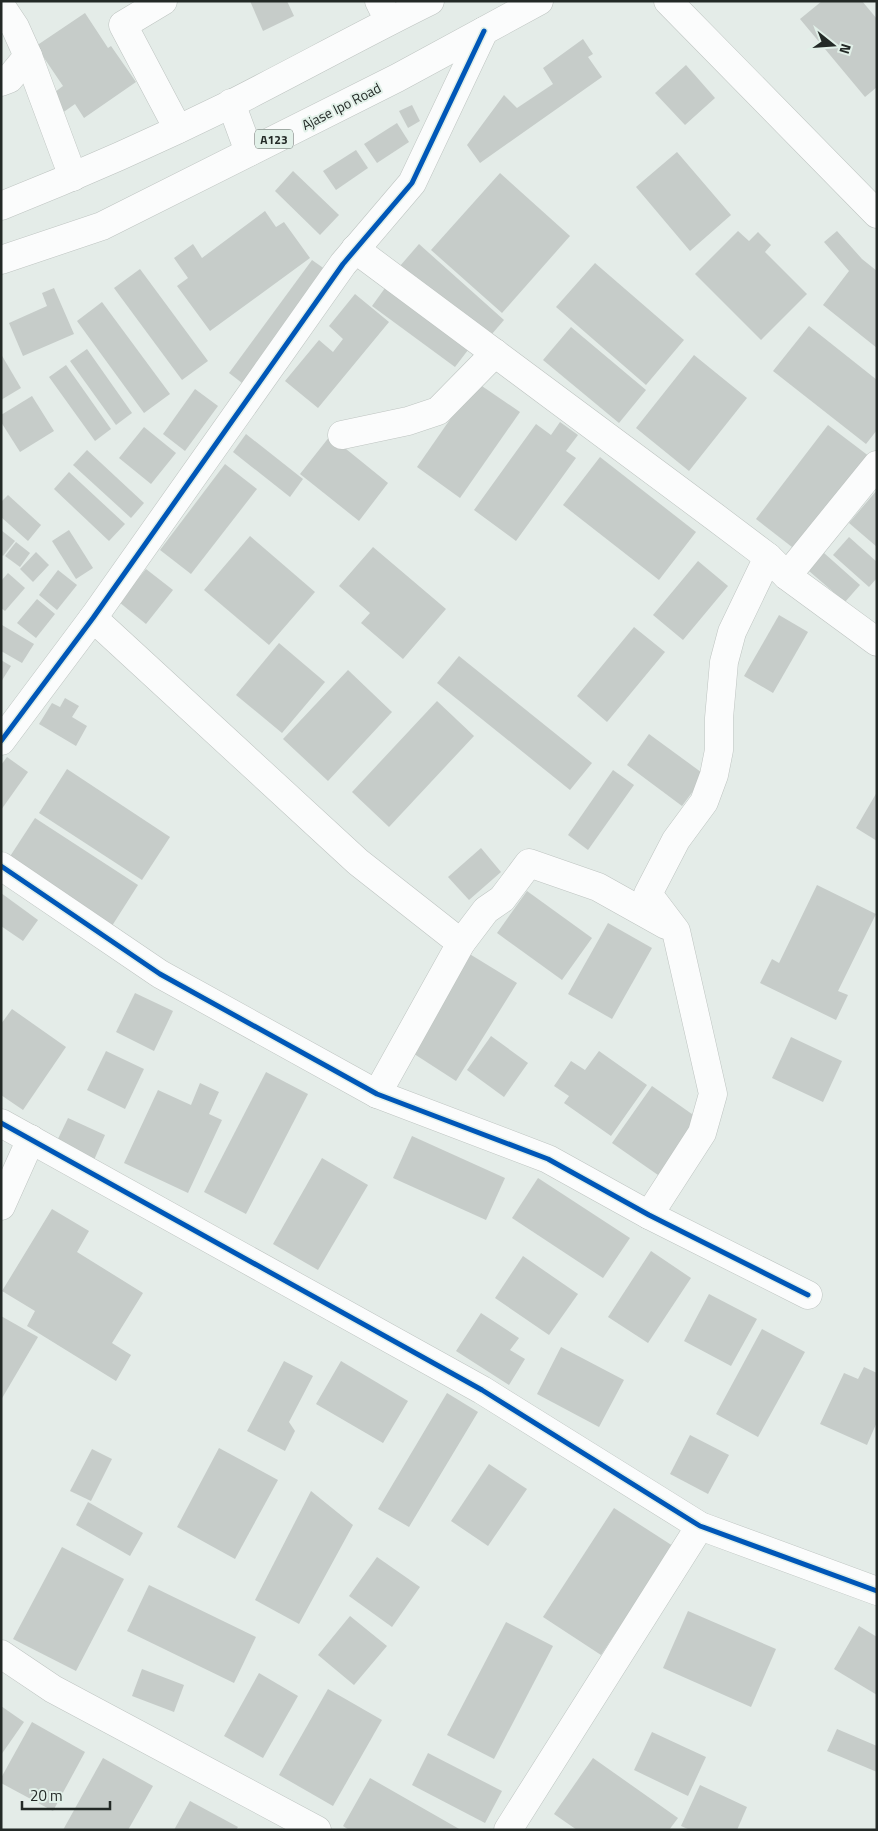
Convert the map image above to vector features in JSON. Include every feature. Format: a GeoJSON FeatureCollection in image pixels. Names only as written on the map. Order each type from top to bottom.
{"type":"FeatureCollection","features":[{"type":"Feature","properties":{"kind":"main road"},"geometry":{"type":"LineString","coordinates":[[163,1],[123,25],[178,129]]}},
{"type":"Feature","properties":{"kind":"main road"},"geometry":{"type":"LineString","coordinates":[[1,206],[73,178],[231,103],[384,11],[430,1]]}},
{"type":"Feature","properties":{"kind":"main road","name":"Ajase Ipo Road"},"geometry":{"type":"LineString","coordinates":[[1,260],[102,226],[397,78],[539,1]]}},
{"type":"Feature","properties":{"kind":"main road"},"geometry":{"type":"LineString","coordinates":[[668,1],[877,214]]}},
{"type":"Feature","properties":{"kind":"main road"},"geometry":{"type":"LineString","coordinates":[[1,6],[16,27],[73,178]]}},
{"type":"Feature","properties":{"kind":"main road"},"geometry":{"type":"LineString","coordinates":[[1,741],[94,618],[355,249],[412,183],[484,31]]}},
{"type":"Feature","properties":{"kind":"main road"},"geometry":{"type":"LineString","coordinates":[[1,82],[9,79],[28,56]]}},
{"type":"Feature","properties":{"kind":"main road"},"geometry":{"type":"LineString","coordinates":[[231,103],[249,152]]}},
{"type":"Feature","properties":{"kind":"main road"},"geometry":{"type":"LineString","coordinates":[[355,249],[768,557],[788,576],[877,642]]}},
{"type":"Feature","properties":{"kind":"main road"},"geometry":{"type":"LineString","coordinates":[[342,435],[438,411],[495,353]]}},
{"type":"Feature","properties":{"kind":"main road"},"geometry":{"type":"LineString","coordinates":[[788,576],[877,465]]}},
{"type":"Feature","properties":{"kind":"main road"},"geometry":{"type":"LineString","coordinates":[[649,1215],[702,1133],[713,1094],[676,931],[648,894],[676,840],[704,802],[714,775],[719,750],[719,718],[724,662],[732,632],[768,557]]}},
{"type":"Feature","properties":{"kind":"main road"},"geometry":{"type":"LineString","coordinates":[[94,618],[358,862],[461,943]]}},
{"type":"Feature","properties":{"kind":"main road"},"geometry":{"type":"LineString","coordinates":[[377,1094],[461,943],[486,910],[502,899],[529,863],[598,887],[676,931]]}},
{"type":"Feature","properties":{"kind":"main road"},"geometry":{"type":"LineString","coordinates":[[1,866],[160,974],[377,1094],[548,1159],[649,1215],[808,1295]]}},
{"type":"Feature","properties":{"kind":"main road"},"geometry":{"type":"LineString","coordinates":[[1,1123],[482,1390],[700,1526],[877,1591]]}},
{"type":"Feature","properties":{"kind":"main road"},"geometry":{"type":"LineString","coordinates":[[1,1206],[31,1139]]}},
{"type":"Feature","properties":{"kind":"main road"},"geometry":{"type":"LineString","coordinates":[[508,1830],[700,1526]]}},
{"type":"Feature","properties":{"kind":"main road"},"geometry":{"type":"LineString","coordinates":[[1,1654],[54,1689],[317,1830]]}},
{"type":"Feature","properties":{"kind":"building"},"geometry":{"type":"Polygon","coordinates":[[[250,1],[287,1],[294,16],[263,31],[250,1]]]}},
{"type":"Feature","properties":{"kind":"building"},"geometry":{"type":"Polygon","coordinates":[[[822,1],[862,1],[877,19],[877,87],[865,97],[800,19],[822,1]]]}},
{"type":"Feature","properties":{"kind":"building"},"geometry":{"type":"Polygon","coordinates":[[[85,13],[108,48],[111,46],[136,82],[84,118],[75,104],[58,116],[47,98],[63,86],[36,46],[85,13]]]}},
{"type":"Feature","properties":{"kind":"building"},"geometry":{"type":"Polygon","coordinates":[[[583,39],[593,54],[588,57],[602,77],[480,163],[467,145],[504,95],[517,108],[553,84],[543,68],[583,39]]]}},
{"type":"Feature","properties":{"kind":"building"},"geometry":{"type":"Polygon","coordinates":[[[686,65],[715,98],[685,125],[655,93],[686,65]]]}},
{"type":"Feature","properties":{"kind":"building"},"geometry":{"type":"Polygon","coordinates":[[[412,105],[420,121],[408,128],[399,111],[412,105]]]}},
{"type":"Feature","properties":{"kind":"building"},"geometry":{"type":"Polygon","coordinates":[[[397,123],[409,142],[377,163],[364,144],[397,123]]]}},
{"type":"Feature","properties":{"kind":"building"},"geometry":{"type":"Polygon","coordinates":[[[356,150],[368,168],[336,190],[323,171],[356,150]]]}},
{"type":"Feature","properties":{"kind":"building"},"geometry":{"type":"Polygon","coordinates":[[[677,152],[731,215],[690,251],[636,187],[677,152]]]}},
{"type":"Feature","properties":{"kind":"building"},"geometry":{"type":"Polygon","coordinates":[[[293,171],[339,215],[320,235],[275,191],[293,171]]]}},
{"type":"Feature","properties":{"kind":"building"},"geometry":{"type":"Polygon","coordinates":[[[500,173],[570,236],[502,313],[431,250],[500,173]]]}},
{"type":"Feature","properties":{"kind":"building"},"geometry":{"type":"Polygon","coordinates":[[[265,211],[276,227],[284,222],[310,258],[210,331],[177,286],[188,278],[174,258],[193,244],[202,258],[265,211]]]}},
{"type":"Feature","properties":{"kind":"building"},"geometry":{"type":"Polygon","coordinates":[[[738,231],[749,241],[758,232],[771,245],[765,252],[807,294],[761,340],[695,274],[738,231]]]}},
{"type":"Feature","properties":{"kind":"building"},"geometry":{"type":"Polygon","coordinates":[[[837,231],[862,259],[877,271],[877,348],[823,305],[849,271],[824,242],[837,231]]]}},
{"type":"Feature","properties":{"kind":"building"},"geometry":{"type":"Polygon","coordinates":[[[419,244],[504,320],[485,342],[400,266],[419,244]]]}},
{"type":"Feature","properties":{"kind":"building"},"geometry":{"type":"Polygon","coordinates":[[[312,260],[329,272],[246,386],[229,373],[312,260]]]}},
{"type":"Feature","properties":{"kind":"building"},"geometry":{"type":"Polygon","coordinates":[[[595,263],[684,340],[646,385],[556,307],[595,263]]]}},
{"type":"Feature","properties":{"kind":"building"},"geometry":{"type":"Polygon","coordinates":[[[140,269],[208,361],[182,380],[114,288],[140,269]]]}},
{"type":"Feature","properties":{"kind":"building"},"geometry":{"type":"Polygon","coordinates":[[[54,288],[74,334],[23,356],[9,323],[47,306],[42,293],[54,288]]]}},
{"type":"Feature","properties":{"kind":"building"},"geometry":{"type":"Polygon","coordinates":[[[385,288],[468,350],[455,367],[372,306],[385,288]]]}},
{"type":"Feature","properties":{"kind":"building"},"geometry":{"type":"Polygon","coordinates":[[[355,294],[389,322],[318,408],[285,381],[319,340],[333,352],[343,339],[329,326],[355,294]]]}},
{"type":"Feature","properties":{"kind":"building"},"geometry":{"type":"Polygon","coordinates":[[[102,302],[170,394],[144,413],[77,321],[102,302]]]}},
{"type":"Feature","properties":{"kind":"building"},"geometry":{"type":"Polygon","coordinates":[[[809,326],[877,380],[877,430],[866,444],[773,371],[809,326]]]}},
{"type":"Feature","properties":{"kind":"building"},"geometry":{"type":"Polygon","coordinates":[[[571,327],[646,390],[619,423],[543,360],[571,327]]]}},
{"type":"Feature","properties":{"kind":"building"},"geometry":{"type":"Polygon","coordinates":[[[87,349],[132,413],[116,425],[70,361],[87,349]]]}},
{"type":"Feature","properties":{"kind":"building"},"geometry":{"type":"Polygon","coordinates":[[[1,354],[21,388],[1,400],[1,354]]]}},
{"type":"Feature","properties":{"kind":"building"},"geometry":{"type":"Polygon","coordinates":[[[694,355],[747,398],[689,471],[636,428],[694,355]]]}},
{"type":"Feature","properties":{"kind":"building"},"geometry":{"type":"Polygon","coordinates":[[[66,365],[111,429],[95,441],[49,377],[66,365]]]}},
{"type":"Feature","properties":{"kind":"building"},"geometry":{"type":"Polygon","coordinates":[[[476,382],[520,412],[460,498],[417,467],[476,382]]]}},
{"type":"Feature","properties":{"kind":"building"},"geometry":{"type":"Polygon","coordinates":[[[195,389],[218,406],[185,451],[163,434],[195,389]]]}},
{"type":"Feature","properties":{"kind":"building"},"geometry":{"type":"Polygon","coordinates":[[[32,396],[54,431],[20,452],[1,422],[1,415],[32,396]]]}},
{"type":"Feature","properties":{"kind":"building"},"geometry":{"type":"Polygon","coordinates":[[[560,422],[578,435],[566,451],[576,458],[516,541],[474,510],[536,424],[551,435],[560,422]]]}},
{"type":"Feature","properties":{"kind":"building"},"geometry":{"type":"Polygon","coordinates":[[[828,425],[874,460],[801,554],[756,519],[828,425]]]}},
{"type":"Feature","properties":{"kind":"building"},"geometry":{"type":"Polygon","coordinates":[[[144,427],[176,453],[151,484],[119,458],[144,427]]]}},
{"type":"Feature","properties":{"kind":"building"},"geometry":{"type":"Polygon","coordinates":[[[246,434],[303,479],[290,497],[233,452],[246,434]]]}},
{"type":"Feature","properties":{"kind":"building"},"geometry":{"type":"Polygon","coordinates":[[[330,436],[388,483],[359,521],[300,474],[330,436]]]}},
{"type":"Feature","properties":{"kind":"building"},"geometry":{"type":"Polygon","coordinates":[[[87,450],[144,503],[131,518],[73,465],[87,450]]]}},
{"type":"Feature","properties":{"kind":"building"},"geometry":{"type":"Polygon","coordinates":[[[600,457],[696,532],[659,580],[563,505],[600,457]]]}},
{"type":"Feature","properties":{"kind":"building"},"geometry":{"type":"Polygon","coordinates":[[[225,464],[257,489],[191,574],[160,550],[225,464]]]}},
{"type":"Feature","properties":{"kind":"building"},"geometry":{"type":"Polygon","coordinates":[[[69,472],[125,524],[109,541],[54,489],[69,472]]]}},
{"type":"Feature","properties":{"kind":"building"},"geometry":{"type":"Polygon","coordinates":[[[877,490],[877,547],[849,523],[877,490]]]}},
{"type":"Feature","properties":{"kind":"building"},"geometry":{"type":"Polygon","coordinates":[[[8,495],[41,525],[28,541],[1,517],[1,502],[8,495]]]}},
{"type":"Feature","properties":{"kind":"building"},"geometry":{"type":"Polygon","coordinates":[[[1,530],[15,541],[3,556],[1,554],[1,530]]]}},
{"type":"Feature","properties":{"kind":"building"},"geometry":{"type":"Polygon","coordinates":[[[69,530],[93,568],[76,579],[52,541],[69,530]]]}},
{"type":"Feature","properties":{"kind":"building"},"geometry":{"type":"Polygon","coordinates":[[[250,536],[315,592],[269,645],[204,590],[250,536]]]}},
{"type":"Feature","properties":{"kind":"building"},"geometry":{"type":"Polygon","coordinates":[[[849,537],[877,562],[877,578],[869,587],[833,555],[849,537]]]}},
{"type":"Feature","properties":{"kind":"building"},"geometry":{"type":"Polygon","coordinates":[[[16,542],[30,553],[20,567],[5,556],[16,542]]]}},
{"type":"Feature","properties":{"kind":"building"},"geometry":{"type":"Polygon","coordinates":[[[373,547],[446,609],[403,659],[361,623],[370,613],[339,586],[373,547]]]}},
{"type":"Feature","properties":{"kind":"building"},"geometry":{"type":"Polygon","coordinates":[[[36,552],[49,565],[33,582],[20,569],[36,552]]]}},
{"type":"Feature","properties":{"kind":"building"},"geometry":{"type":"Polygon","coordinates":[[[824,553],[860,585],[845,602],[809,571],[824,553]]]}},
{"type":"Feature","properties":{"kind":"building"},"geometry":{"type":"Polygon","coordinates":[[[698,561],[728,586],[683,640],[653,615],[698,561]]]}},
{"type":"Feature","properties":{"kind":"building"},"geometry":{"type":"Polygon","coordinates":[[[146,569],[173,590],[146,624],[119,602],[146,569]]]}},
{"type":"Feature","properties":{"kind":"building"},"geometry":{"type":"Polygon","coordinates":[[[58,570],[77,585],[57,610],[39,595],[58,570]]]}},
{"type":"Feature","properties":{"kind":"building"},"geometry":{"type":"Polygon","coordinates":[[[8,573],[25,588],[5,611],[1,608],[1,581],[8,573]]]}},
{"type":"Feature","properties":{"kind":"building"},"geometry":{"type":"Polygon","coordinates":[[[37,599],[55,614],[36,638],[17,623],[37,599]]]}},
{"type":"Feature","properties":{"kind":"building"},"geometry":{"type":"Polygon","coordinates":[[[779,615],[808,632],[773,693],[744,676],[779,615]]]}},
{"type":"Feature","properties":{"kind":"building"},"geometry":{"type":"Polygon","coordinates":[[[2,625],[34,644],[22,663],[1,651],[2,625]]]}},
{"type":"Feature","properties":{"kind":"building"},"geometry":{"type":"Polygon","coordinates":[[[634,627],[665,652],[607,722],[577,696],[634,627]]]}},
{"type":"Feature","properties":{"kind":"building"},"geometry":{"type":"Polygon","coordinates":[[[279,643],[325,682],[282,733],[236,695],[279,643]]]}},
{"type":"Feature","properties":{"kind":"building"},"geometry":{"type":"Polygon","coordinates":[[[459,656],[592,763],[570,790],[437,683],[459,656]]]}},
{"type":"Feature","properties":{"kind":"building"},"geometry":{"type":"Polygon","coordinates":[[[1,660],[11,666],[1,682],[1,660]]]}},
{"type":"Feature","properties":{"kind":"building"},"geometry":{"type":"Polygon","coordinates":[[[348,670],[392,712],[328,781],[283,739],[348,670]]]}},
{"type":"Feature","properties":{"kind":"building"},"geometry":{"type":"Polygon","coordinates":[[[65,698],[79,706],[72,717],[87,726],[76,746],[39,724],[52,703],[60,707],[65,698]]]}},
{"type":"Feature","properties":{"kind":"building"},"geometry":{"type":"Polygon","coordinates":[[[437,701],[474,736],[389,827],[352,792],[437,701]]]}},
{"type":"Feature","properties":{"kind":"building"},"geometry":{"type":"Polygon","coordinates":[[[649,734],[705,775],[682,806],[627,765],[649,734]]]}},
{"type":"Feature","properties":{"kind":"building"},"geometry":{"type":"Polygon","coordinates":[[[7,757],[28,772],[1,810],[1,765],[7,757]]]}},
{"type":"Feature","properties":{"kind":"building"},"geometry":{"type":"Polygon","coordinates":[[[67,769],[170,837],[142,880],[39,813],[67,769]]]}},
{"type":"Feature","properties":{"kind":"building"},"geometry":{"type":"Polygon","coordinates":[[[613,770],[634,785],[588,850],[568,835],[613,770]]]}},
{"type":"Feature","properties":{"kind":"building"},"geometry":{"type":"Polygon","coordinates":[[[877,792],[877,841],[856,828],[877,792]]]}},
{"type":"Feature","properties":{"kind":"building"},"geometry":{"type":"Polygon","coordinates":[[[35,818],[138,885],[110,929],[7,861],[35,818]]]}},
{"type":"Feature","properties":{"kind":"building"},"geometry":{"type":"Polygon","coordinates":[[[481,848],[501,872],[469,900],[448,877],[481,848]]]}},
{"type":"Feature","properties":{"kind":"building"},"geometry":{"type":"Polygon","coordinates":[[[817,885],[876,914],[838,991],[848,995],[836,1020],[760,983],[772,959],[779,963],[817,885]]]}},
{"type":"Feature","properties":{"kind":"building"},"geometry":{"type":"Polygon","coordinates":[[[527,891],[592,938],[562,980],[497,933],[527,891]]]}},
{"type":"Feature","properties":{"kind":"building"},"geometry":{"type":"Polygon","coordinates":[[[1,893],[38,920],[23,941],[1,926],[1,893]]]}},
{"type":"Feature","properties":{"kind":"building"},"geometry":{"type":"Polygon","coordinates":[[[608,923],[652,948],[612,1019],[568,994],[608,923]]]}},
{"type":"Feature","properties":{"kind":"building"},"geometry":{"type":"Polygon","coordinates":[[[468,953],[517,983],[456,1081],[408,1050],[468,953]]]}},
{"type":"Feature","properties":{"kind":"building"},"geometry":{"type":"Polygon","coordinates":[[[135,993],[173,1011],[154,1051],[116,1032],[135,993]]]}},
{"type":"Feature","properties":{"kind":"building"},"geometry":{"type":"Polygon","coordinates":[[[12,1009],[66,1047],[23,1110],[1,1095],[1,1024],[12,1009]]]}},
{"type":"Feature","properties":{"kind":"building"},"geometry":{"type":"Polygon","coordinates":[[[491,1036],[528,1063],[504,1097],[467,1070],[491,1036]]]}},
{"type":"Feature","properties":{"kind":"building"},"geometry":{"type":"Polygon","coordinates":[[[791,1037],[842,1061],[823,1102],[772,1078],[791,1037]]]}},
{"type":"Feature","properties":{"kind":"building"},"geometry":{"type":"Polygon","coordinates":[[[106,1051],[144,1069],[125,1109],[87,1090],[106,1051]]]}},
{"type":"Feature","properties":{"kind":"building"},"geometry":{"type":"Polygon","coordinates":[[[599,1051],[647,1085],[611,1136],[564,1103],[569,1096],[554,1086],[571,1061],[585,1070],[599,1051]]]}},
{"type":"Feature","properties":{"kind":"building"},"geometry":{"type":"Polygon","coordinates":[[[266,1072],[308,1094],[246,1214],[204,1192],[266,1072]]]}},
{"type":"Feature","properties":{"kind":"building"},"geometry":{"type":"Polygon","coordinates":[[[200,1083],[219,1092],[209,1114],[222,1120],[188,1193],[124,1163],[158,1090],[191,1105],[200,1083]]]}},
{"type":"Feature","properties":{"kind":"building"},"geometry":{"type":"Polygon","coordinates":[[[652,1086],[699,1119],[658,1175],[612,1143],[652,1086]]]}},
{"type":"Feature","properties":{"kind":"building"},"geometry":{"type":"Polygon","coordinates":[[[68,1118],[105,1135],[94,1160],[56,1143],[68,1118]]]}},
{"type":"Feature","properties":{"kind":"building"},"geometry":{"type":"Polygon","coordinates":[[[412,1136],[505,1178],[486,1220],[393,1178],[412,1136]]]}},
{"type":"Feature","properties":{"kind":"building"},"geometry":{"type":"Polygon","coordinates":[[[322,1158],[368,1185],[318,1270],[273,1244],[322,1158]]]}},
{"type":"Feature","properties":{"kind":"building"},"geometry":{"type":"Polygon","coordinates":[[[538,1178],[630,1238],[603,1278],[512,1218],[538,1178]]]}},
{"type":"Feature","properties":{"kind":"building"},"geometry":{"type":"Polygon","coordinates":[[[52,1209],[89,1231],[77,1252],[143,1293],[112,1343],[131,1355],[116,1381],[27,1326],[35,1311],[2,1291],[52,1209]]]}},
{"type":"Feature","properties":{"kind":"building"},"geometry":{"type":"Polygon","coordinates":[[[651,1251],[691,1278],[648,1343],[608,1317],[651,1251]]]}},
{"type":"Feature","properties":{"kind":"building"},"geometry":{"type":"Polygon","coordinates":[[[523,1256],[578,1294],[549,1335],[495,1298],[523,1256]]]}},
{"type":"Feature","properties":{"kind":"building"},"geometry":{"type":"Polygon","coordinates":[[[709,1294],[757,1319],[731,1366],[684,1341],[709,1294]]]}},
{"type":"Feature","properties":{"kind":"building"},"geometry":{"type":"Polygon","coordinates":[[[481,1313],[519,1338],[510,1350],[525,1359],[509,1385],[456,1351],[481,1313]]]}},
{"type":"Feature","properties":{"kind":"building"},"geometry":{"type":"Polygon","coordinates":[[[1,1316],[38,1337],[1,1400],[1,1316]]]}},
{"type":"Feature","properties":{"kind":"building"},"geometry":{"type":"Polygon","coordinates":[[[762,1329],[805,1352],[758,1437],[716,1414],[762,1329]]]}},
{"type":"Feature","properties":{"kind":"building"},"geometry":{"type":"Polygon","coordinates":[[[561,1347],[624,1380],[599,1427],[537,1394],[561,1347]]]}},
{"type":"Feature","properties":{"kind":"building"},"geometry":{"type":"Polygon","coordinates":[[[284,1361],[313,1376],[289,1422],[295,1431],[285,1451],[247,1431],[284,1361]]]}},
{"type":"Feature","properties":{"kind":"building"},"geometry":{"type":"Polygon","coordinates":[[[341,1361],[408,1401],[383,1443],[316,1404],[341,1361]]]}},
{"type":"Feature","properties":{"kind":"building"},"geometry":{"type":"Polygon","coordinates":[[[864,1367],[877,1373],[877,1422],[867,1445],[820,1424],[844,1373],[858,1379],[864,1367]]]}},
{"type":"Feature","properties":{"kind":"building"},"geometry":{"type":"Polygon","coordinates":[[[447,1393],[478,1412],[409,1527],[378,1509],[447,1393]]]}},
{"type":"Feature","properties":{"kind":"building"},"geometry":{"type":"Polygon","coordinates":[[[690,1435],[729,1455],[708,1494],[670,1474],[690,1435]]]}},
{"type":"Feature","properties":{"kind":"building"},"geometry":{"type":"Polygon","coordinates":[[[219,1448],[278,1480],[235,1559],[177,1527],[219,1448]]]}},
{"type":"Feature","properties":{"kind":"building"},"geometry":{"type":"Polygon","coordinates":[[[92,1449],[112,1459],[91,1501],[70,1491],[92,1449]]]}},
{"type":"Feature","properties":{"kind":"building"},"geometry":{"type":"Polygon","coordinates":[[[489,1464],[527,1489],[488,1546],[451,1521],[489,1464]]]}},
{"type":"Feature","properties":{"kind":"building"},"geometry":{"type":"Polygon","coordinates":[[[311,1491],[353,1525],[299,1624],[255,1600],[311,1491]]]}},
{"type":"Feature","properties":{"kind":"building"},"geometry":{"type":"Polygon","coordinates":[[[88,1502],[143,1533],[130,1556],[76,1525],[88,1502]]]}},
{"type":"Feature","properties":{"kind":"building"},"geometry":{"type":"Polygon","coordinates":[[[614,1508],[673,1546],[601,1655],[543,1617],[614,1508]]]}},
{"type":"Feature","properties":{"kind":"building"},"geometry":{"type":"Polygon","coordinates":[[[62,1547],[124,1579],[76,1671],[13,1639],[62,1547]]]}},
{"type":"Feature","properties":{"kind":"building"},"geometry":{"type":"Polygon","coordinates":[[[377,1557],[420,1587],[392,1627],[349,1596],[377,1557]]]}},
{"type":"Feature","properties":{"kind":"building"},"geometry":{"type":"Polygon","coordinates":[[[149,1585],[256,1637],[234,1683],[127,1631],[149,1585]]]}},
{"type":"Feature","properties":{"kind":"building"},"geometry":{"type":"Polygon","coordinates":[[[688,1611],[776,1649],[751,1707],[663,1668],[688,1611]]]}},
{"type":"Feature","properties":{"kind":"building"},"geometry":{"type":"Polygon","coordinates":[[[350,1616],[387,1646],[354,1685],[318,1655],[350,1616]]]}},
{"type":"Feature","properties":{"kind":"building"},"geometry":{"type":"Polygon","coordinates":[[[506,1622],[553,1646],[494,1759],[447,1735],[506,1622]]]}},
{"type":"Feature","properties":{"kind":"building"},"geometry":{"type":"Polygon","coordinates":[[[859,1626],[877,1637],[877,1695],[834,1669],[859,1626]]]}},
{"type":"Feature","properties":{"kind":"building"},"geometry":{"type":"Polygon","coordinates":[[[142,1669],[184,1685],[174,1712],[132,1696],[142,1669]]]}},
{"type":"Feature","properties":{"kind":"building"},"geometry":{"type":"Polygon","coordinates":[[[259,1673],[298,1696],[263,1758],[224,1736],[259,1673]]]}},
{"type":"Feature","properties":{"kind":"building"},"geometry":{"type":"Polygon","coordinates":[[[328,1689],[382,1720],[333,1806],[279,1775],[328,1689]]]}},
{"type":"Feature","properties":{"kind":"building"},"geometry":{"type":"Polygon","coordinates":[[[1,1706],[24,1722],[1,1755],[1,1706]]]}},
{"type":"Feature","properties":{"kind":"building"},"geometry":{"type":"Polygon","coordinates":[[[32,1722],[85,1752],[53,1811],[1,1783],[1,1778],[32,1722]]]}},
{"type":"Feature","properties":{"kind":"building"},"geometry":{"type":"Polygon","coordinates":[[[837,1729],[877,1746],[877,1772],[827,1751],[837,1729]]]}},
{"type":"Feature","properties":{"kind":"building"},"geometry":{"type":"Polygon","coordinates":[[[652,1732],[706,1757],[688,1796],[634,1770],[652,1732]]]}},
{"type":"Feature","properties":{"kind":"building"},"geometry":{"type":"Polygon","coordinates":[[[428,1753],[502,1791],[485,1823],[412,1785],[428,1753]]]}},
{"type":"Feature","properties":{"kind":"building"},"geometry":{"type":"Polygon","coordinates":[[[103,1758],[153,1786],[128,1830],[63,1830],[103,1758]]]}},
{"type":"Feature","properties":{"kind":"building"},"geometry":{"type":"Polygon","coordinates":[[[593,1758],[678,1818],[669,1830],[577,1830],[554,1814],[593,1758]]]}},
{"type":"Feature","properties":{"kind":"building"},"geometry":{"type":"Polygon","coordinates":[[[370,1778],[461,1830],[349,1830],[343,1826],[370,1778]]]}},
{"type":"Feature","properties":{"kind":"building"},"geometry":{"type":"Polygon","coordinates":[[[700,1785],[747,1807],[737,1830],[690,1830],[681,1826],[700,1785]]]}},
{"type":"Feature","properties":{"kind":"building"},"geometry":{"type":"Polygon","coordinates":[[[190,1801],[238,1827],[236,1830],[174,1830],[190,1801]]]}},
{"type":"Feature","properties":{"kind":"cycle path"},"geometry":{"type":"LineString","coordinates":[[1,741],[93,618],[343,264],[412,183],[484,31]]}},
{"type":"Feature","properties":{"kind":"cycle path"},"geometry":{"type":"LineString","coordinates":[[1,866],[160,974],[377,1094],[548,1159],[649,1215],[808,1295]]}},
{"type":"Feature","properties":{"kind":"cycle path"},"geometry":{"type":"LineString","coordinates":[[1,1123],[482,1390],[700,1526],[877,1591]]}}]}
